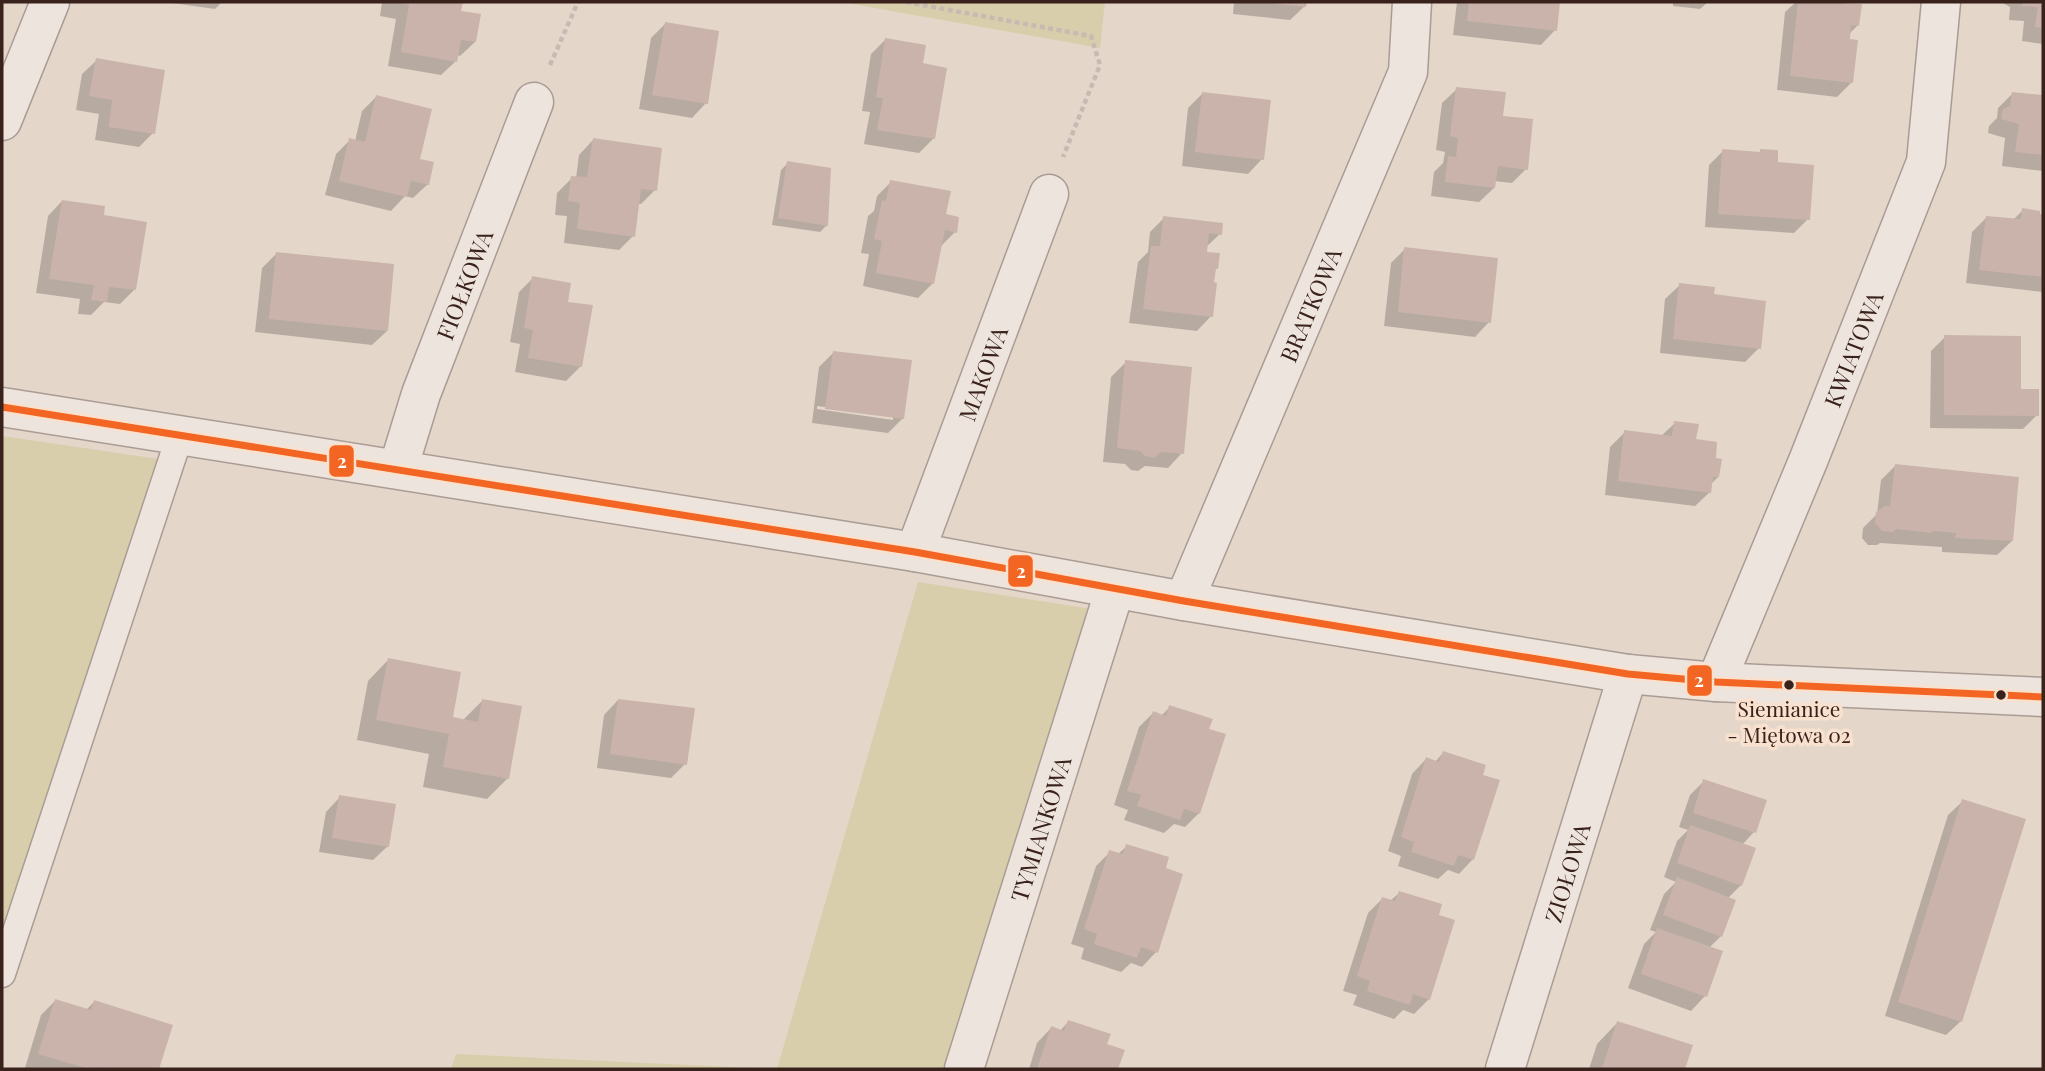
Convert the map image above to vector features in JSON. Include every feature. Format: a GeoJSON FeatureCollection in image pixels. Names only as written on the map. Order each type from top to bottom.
{"type":"FeatureCollection","features":[{"type":"Feature","properties":{"kind":"street"},"geometry":{"type":"LineString","coordinates":[[2,121],[50,2]]}},
{"type":"Feature","properties":{"kind":"street","name":"BRATKOWA"},"geometry":{"type":"LineString","coordinates":[[1184,601],[1408,72],[1412,2]]}},
{"type":"Feature","properties":{"kind":"street","name":"KWIATOWA"},"geometry":{"type":"LineString","coordinates":[[1716,682],[1808,461],[1926,162],[1941,2]]}},
{"type":"Feature","properties":{"kind":"street","name":"FIOŁKOWA"},"geometry":{"type":"LineString","coordinates":[[398,469],[421,394],[534,102]]}},
{"type":"Feature","properties":{"kind":"street","name":"MAKOWA"},"geometry":{"type":"LineString","coordinates":[[915,552],[1049,194]]}},
{"type":"Feature","properties":{"kind":"street"},"geometry":{"type":"LineString","coordinates":[[2,407],[915,552],[1184,601],[1628,674],[1716,682],[2043,697]]}},
{"type":"Feature","properties":{"kind":"street","name":"TYMIANKOWA"},"geometry":{"type":"LineString","coordinates":[[964,1069],[1115,589]]}},
{"type":"Feature","properties":{"kind":"street","name":"ZIOŁOWA"},"geometry":{"type":"LineString","coordinates":[[1505,1069],[1628,674]]}},
{"type":"Feature","properties":{"kind":"lane"},"geometry":{"type":"LineString","coordinates":[[2,974],[180,435]]}},
{"type":"Feature","properties":{"kind":"path"},"geometry":{"type":"LineString","coordinates":[[534,102],[578,2]]}},
{"type":"Feature","properties":{"kind":"path"},"geometry":{"type":"LineString","coordinates":[[906,2],[1091,36],[1100,65],[1049,194]]}},
{"type":"Feature","properties":{"kind":"shaded area"},"geometry":{"type":"Polygon","coordinates":[[[841,2],[1105,2],[1100,48],[841,2]]]}},
{"type":"Feature","properties":{"kind":"shaded area"},"geometry":{"type":"Polygon","coordinates":[[[2,436],[159,459],[2,934],[2,436]]]}},
{"type":"Feature","properties":{"kind":"shaded area"},"geometry":{"type":"Polygon","coordinates":[[[918,582],[1105,611],[962,1069],[777,1069],[918,582]]]}},
{"type":"Feature","properties":{"kind":"shaded area"},"geometry":{"type":"Polygon","coordinates":[[[456,1054],[777,1069],[451,1069],[456,1054]]]}},
{"type":"Feature","properties":{"kind":"building"},"geometry":{"type":"Polygon","coordinates":[[[398,2],[463,2],[461,11],[481,14],[476,42],[461,40],[457,62],[401,52],[409,5],[398,2]]]}},
{"type":"Feature","properties":{"kind":"building"},"geometry":{"type":"Polygon","coordinates":[[[1276,2],[1307,2],[1306,7],[1276,2]]]}},
{"type":"Feature","properties":{"kind":"building"},"geometry":{"type":"Polygon","coordinates":[[[1469,2],[1560,2],[1557,31],[1467,21],[1469,2]]]}},
{"type":"Feature","properties":{"kind":"building"},"geometry":{"type":"Polygon","coordinates":[[[1798,2],[1862,4],[1859,26],[1851,25],[1850,39],[1858,40],[1853,83],[1790,76],[1798,2]]]}},
{"type":"Feature","properties":{"kind":"building"},"geometry":{"type":"Polygon","coordinates":[[[2023,2],[2043,2],[2043,28],[2035,27],[2038,7],[2022,6],[2023,2]]]}},
{"type":"Feature","properties":{"kind":"building"},"geometry":{"type":"Polygon","coordinates":[[[665,22],[719,31],[708,104],[652,95],[665,22]]]}},
{"type":"Feature","properties":{"kind":"building"},"geometry":{"type":"Polygon","coordinates":[[[885,38],[926,45],[923,63],[947,68],[935,139],[877,130],[883,98],[876,98],[885,38]]]}},
{"type":"Feature","properties":{"kind":"building"},"geometry":{"type":"Polygon","coordinates":[[[96,58],[165,70],[155,134],[109,127],[112,100],[89,96],[96,58]]]}},
{"type":"Feature","properties":{"kind":"building"},"geometry":{"type":"Polygon","coordinates":[[[1456,87],[1506,92],[1503,116],[1533,119],[1528,170],[1498,166],[1495,188],[1445,182],[1448,156],[1456,157],[1458,138],[1450,136],[1456,87]]]}},
{"type":"Feature","properties":{"kind":"building"},"geometry":{"type":"Polygon","coordinates":[[[1202,92],[1271,100],[1264,160],[1195,152],[1202,92]]]}},
{"type":"Feature","properties":{"kind":"building"},"geometry":{"type":"Polygon","coordinates":[[[2012,92],[2043,95],[2043,155],[2015,152],[2019,124],[2001,119],[2003,109],[2010,106],[2012,92]]]}},
{"type":"Feature","properties":{"kind":"building"},"geometry":{"type":"Polygon","coordinates":[[[376,95],[432,109],[420,159],[434,162],[429,185],[411,181],[407,197],[339,181],[349,138],[365,142],[376,95]]]}},
{"type":"Feature","properties":{"kind":"building"},"geometry":{"type":"Polygon","coordinates":[[[593,138],[662,148],[657,191],[641,189],[635,237],[577,229],[580,203],[568,201],[571,176],[587,177],[593,138]]]}},
{"type":"Feature","properties":{"kind":"building"},"geometry":{"type":"Polygon","coordinates":[[[1722,149],[1760,152],[1760,149],[1778,150],[1778,162],[1814,165],[1810,220],[1718,214],[1722,149]]]}},
{"type":"Feature","properties":{"kind":"building"},"geometry":{"type":"Polygon","coordinates":[[[787,161],[831,168],[828,226],[778,218],[787,161]]]}},
{"type":"Feature","properties":{"kind":"building"},"geometry":{"type":"Polygon","coordinates":[[[890,180],[951,191],[946,214],[959,217],[957,233],[945,230],[934,284],[876,273],[882,241],[874,239],[882,200],[886,201],[890,180]]]}},
{"type":"Feature","properties":{"kind":"building"},"geometry":{"type":"Polygon","coordinates":[[[62,200],[105,206],[104,215],[147,222],[136,290],[109,287],[107,302],[91,300],[94,285],[49,279],[62,200]]]}},
{"type":"Feature","properties":{"kind":"building"},"geometry":{"type":"Polygon","coordinates":[[[2022,208],[2043,214],[2043,277],[1979,270],[1986,216],[2021,219],[2022,208]]]}},
{"type":"Feature","properties":{"kind":"building"},"geometry":{"type":"Polygon","coordinates":[[[1163,216],[1223,223],[1222,235],[1209,233],[1207,252],[1220,253],[1214,282],[1217,283],[1213,317],[1143,309],[1151,246],[1160,246],[1163,216]]]}},
{"type":"Feature","properties":{"kind":"building"},"geometry":{"type":"Polygon","coordinates":[[[1404,247],[1498,258],[1491,323],[1398,312],[1404,247]]]}},
{"type":"Feature","properties":{"kind":"building"},"geometry":{"type":"Polygon","coordinates":[[[276,252],[394,264],[388,331],[269,319],[276,252]]]}},
{"type":"Feature","properties":{"kind":"building"},"geometry":{"type":"Polygon","coordinates":[[[532,276],[571,283],[568,302],[593,305],[582,367],[528,358],[533,330],[524,328],[532,276]]]}},
{"type":"Feature","properties":{"kind":"building"},"geometry":{"type":"Polygon","coordinates":[[[1679,283],[1715,287],[1714,294],[1766,301],[1761,349],[1673,339],[1679,283]]]}},
{"type":"Feature","properties":{"kind":"building"},"geometry":{"type":"Polygon","coordinates":[[[1944,335],[2021,336],[2021,389],[2039,389],[2039,416],[1944,415],[1944,335]]]}},
{"type":"Feature","properties":{"kind":"building"},"geometry":{"type":"Polygon","coordinates":[[[833,351],[912,360],[904,419],[825,409],[833,351]]]}},
{"type":"Feature","properties":{"kind":"building"},"geometry":{"type":"Polygon","coordinates":[[[1125,360],[1192,367],[1184,454],[1161,452],[1154,458],[1145,456],[1140,451],[1117,448],[1125,360]]]}},
{"type":"Feature","properties":{"kind":"building"},"geometry":{"type":"Polygon","coordinates":[[[1674,421],[1699,424],[1696,439],[1717,442],[1716,458],[1722,459],[1719,477],[1713,477],[1711,493],[1618,481],[1624,430],[1672,436],[1674,421]]]}},
{"type":"Feature","properties":{"kind":"building"},"geometry":{"type":"Polygon","coordinates":[[[1895,464],[2019,477],[2013,541],[1955,538],[1956,533],[1933,531],[1882,531],[1875,523],[1876,512],[1890,506],[1895,464]]]}},
{"type":"Feature","properties":{"kind":"building"},"geometry":{"type":"Polygon","coordinates":[[[388,658],[461,672],[453,717],[478,722],[482,699],[522,706],[509,779],[443,767],[449,734],[376,720],[388,658]]]}},
{"type":"Feature","properties":{"kind":"building"},"geometry":{"type":"Polygon","coordinates":[[[618,699],[695,708],[687,765],[610,754],[618,699]]]}},
{"type":"Feature","properties":{"kind":"building"},"geometry":{"type":"Polygon","coordinates":[[[1169,705],[1213,719],[1209,729],[1226,734],[1200,814],[1184,809],[1180,820],[1137,806],[1141,795],[1127,791],[1153,711],[1166,716],[1169,705]]]}},
{"type":"Feature","properties":{"kind":"building"},"geometry":{"type":"Polygon","coordinates":[[[1443,751],[1486,765],[1483,775],[1500,780],[1474,860],[1458,855],[1454,866],[1411,852],[1414,842],[1401,837],[1426,757],[1439,762],[1443,751]]]}},
{"type":"Feature","properties":{"kind":"building"},"geometry":{"type":"Polygon","coordinates":[[[1703,779],[1767,800],[1756,833],[1693,813],[1703,779]]]}},
{"type":"Feature","properties":{"kind":"building"},"geometry":{"type":"Polygon","coordinates":[[[339,795],[396,804],[389,847],[332,838],[339,795]]]}},
{"type":"Feature","properties":{"kind":"building"},"geometry":{"type":"Polygon","coordinates":[[[1962,799],[2026,819],[1962,1022],[1898,1002],[1962,799]]]}},
{"type":"Feature","properties":{"kind":"building"},"geometry":{"type":"Polygon","coordinates":[[[1690,825],[1756,848],[1742,886],[1677,863],[1690,825]]]}},
{"type":"Feature","properties":{"kind":"building"},"geometry":{"type":"Polygon","coordinates":[[[1126,844],[1169,857],[1166,868],[1183,874],[1158,953],[1141,947],[1137,958],[1094,944],[1097,934],[1084,929],[1109,850],[1123,854],[1126,844]]]}},
{"type":"Feature","properties":{"kind":"building"},"geometry":{"type":"Polygon","coordinates":[[[1677,877],[1736,900],[1722,937],[1663,915],[1677,877]]]}},
{"type":"Feature","properties":{"kind":"building"},"geometry":{"type":"Polygon","coordinates":[[[1399,891],[1442,904],[1439,915],[1455,920],[1430,1000],[1413,994],[1410,1005],[1367,991],[1370,981],[1357,976],[1382,897],[1395,901],[1399,891]]]}},
{"type":"Feature","properties":{"kind":"building"},"geometry":{"type":"Polygon","coordinates":[[[1657,928],[1723,951],[1707,997],[1641,974],[1657,928]]]}},
{"type":"Feature","properties":{"kind":"building"},"geometry":{"type":"Polygon","coordinates":[[[55,999],[91,1010],[94,1000],[173,1025],[159,1069],[89,1069],[38,1054],[55,999]]]}},
{"type":"Feature","properties":{"kind":"building"},"geometry":{"type":"Polygon","coordinates":[[[1068,1020],[1111,1034],[1107,1044],[1125,1050],[1118,1069],[1037,1069],[1051,1026],[1064,1031],[1068,1020]]]}},
{"type":"Feature","properties":{"kind":"building"},"geometry":{"type":"Polygon","coordinates":[[[1617,1021],[1693,1045],[1685,1069],[1602,1069],[1617,1021]]]}},
{"type":"Feature","properties":{"kind":"transit line","name":"2"},"geometry":{"type":"LineString","coordinates":[[2,407],[915,552],[1184,601],[1628,674],[1716,682],[2043,697]]}},
{"type":"Feature","properties":{"kind":"place","name":"Siemianice - Miętowa 02"},"geometry":{"type":"Point","coordinates":[1789,685]}}]}
